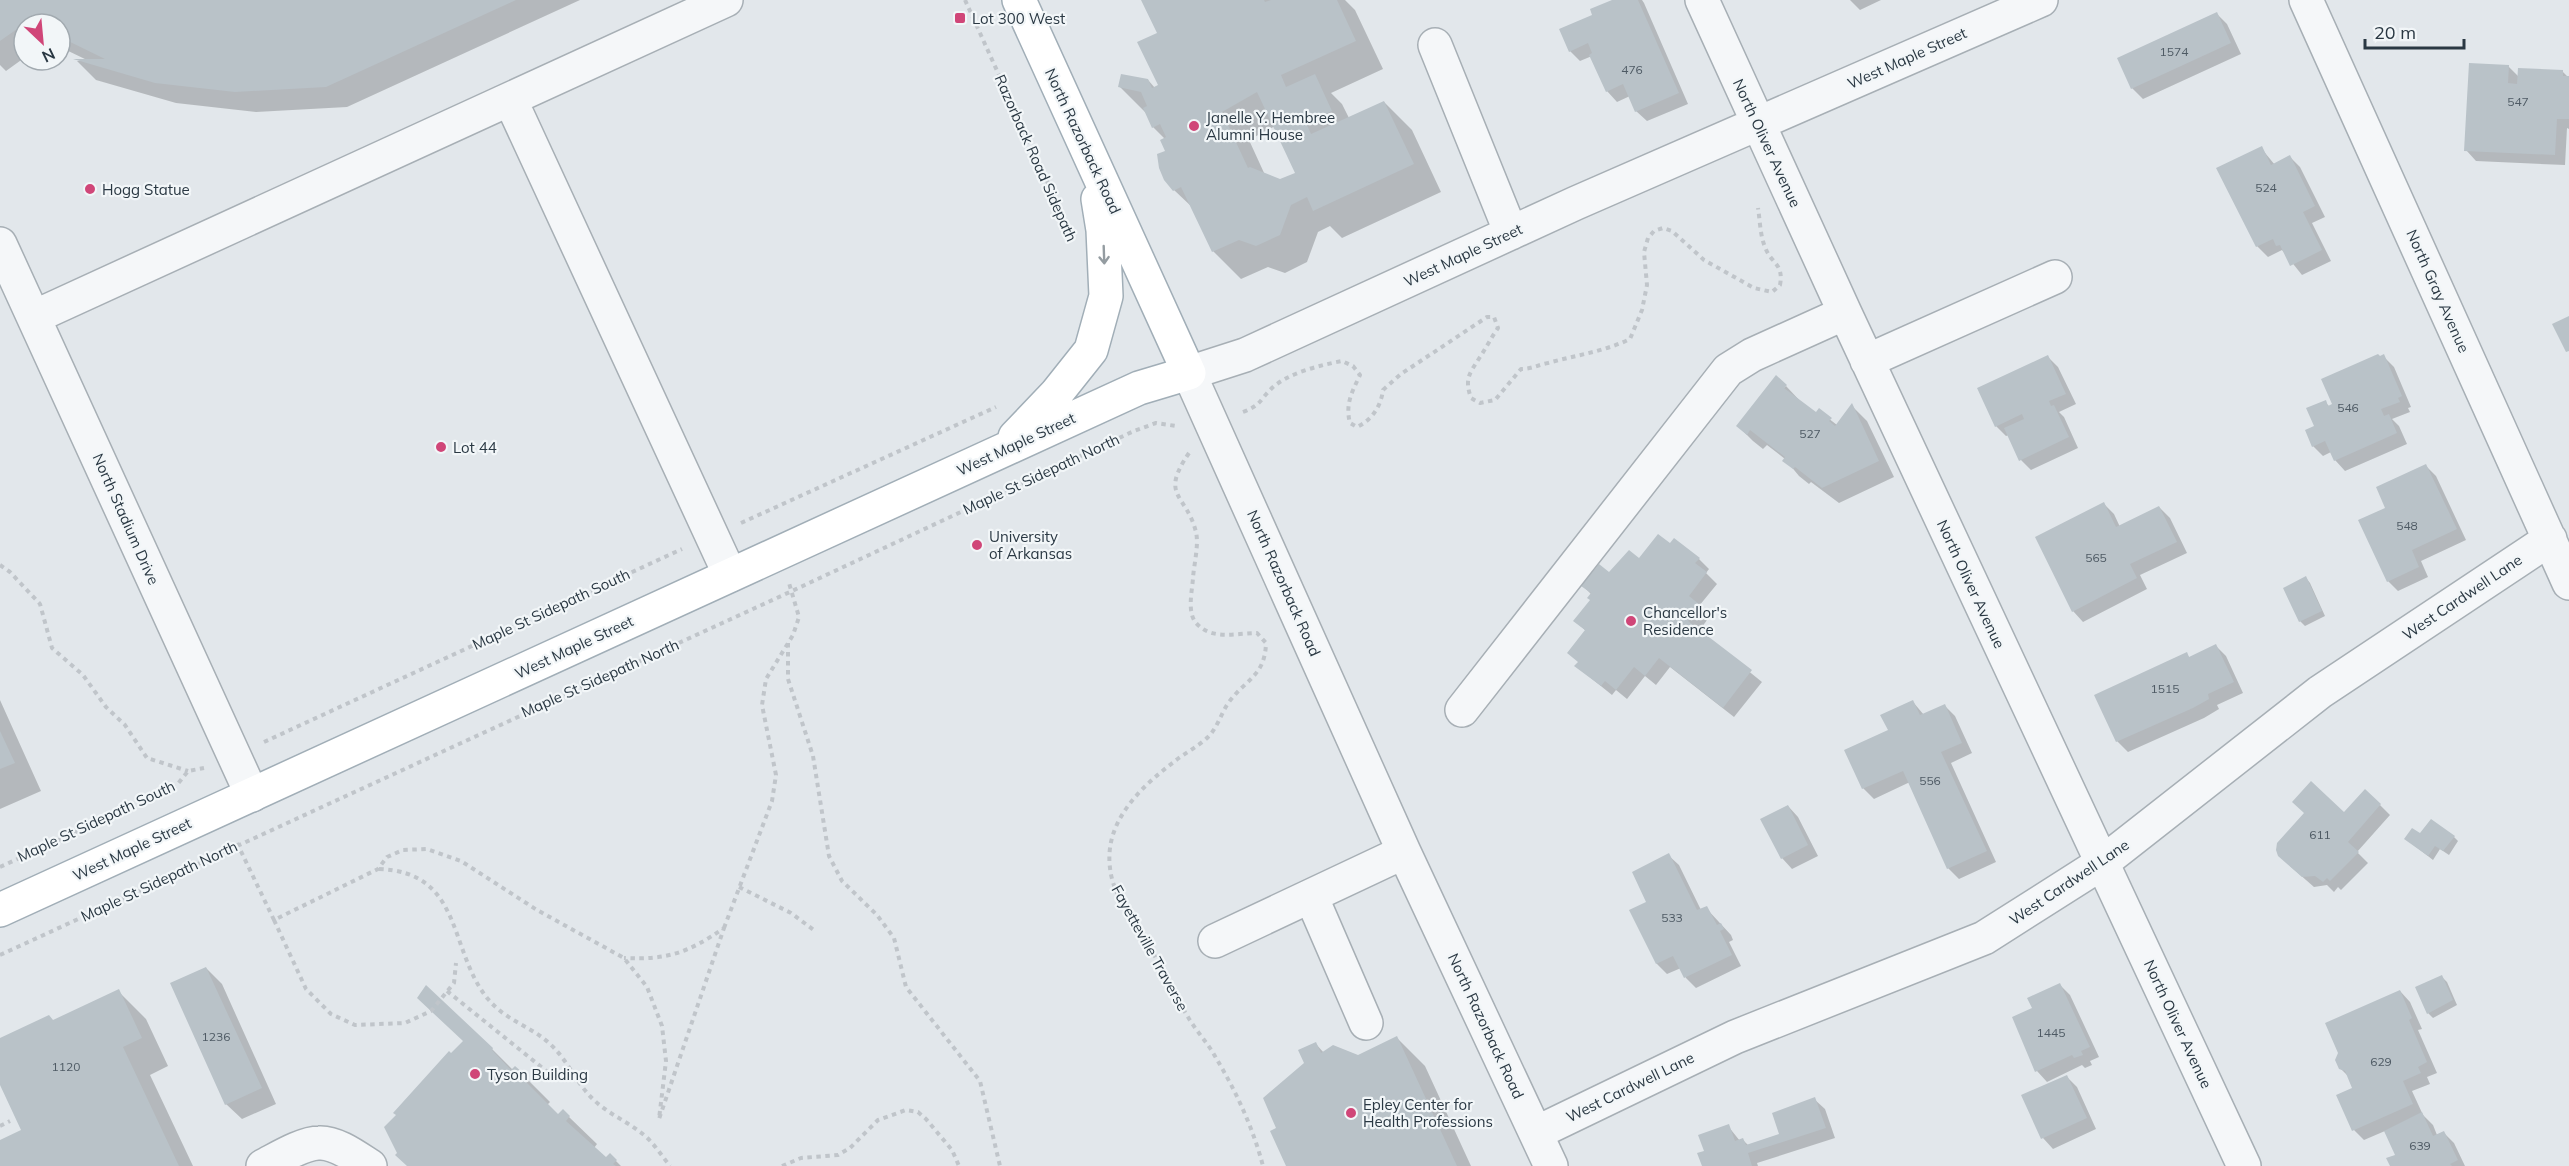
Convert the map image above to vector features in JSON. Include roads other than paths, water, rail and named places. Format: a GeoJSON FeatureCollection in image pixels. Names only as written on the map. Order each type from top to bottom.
{"type":"FeatureCollection","features":[{"type":"Feature","properties":{"kind":"main road","name":"North Razorback Road"},"geometry":{"type":"LineString","coordinates":[[1019,0],[1189,373]]}},
{"type":"Feature","properties":{"kind":"main road"},"geometry":{"type":"LineString","coordinates":[[1002,450],[1056,394],[1091,350],[1106,296],[1103,230],[1090,156]]}},
{"type":"Feature","properties":{"kind":"main road","name":"West Maple Street"},"geometry":{"type":"LineString","coordinates":[[0,910],[1139,388],[1189,373]]}},
{"type":"Feature","properties":{"kind":"street"},"geometry":{"type":"LineString","coordinates":[[34,317],[726,0]]}},
{"type":"Feature","properties":{"kind":"street","name":"North Oliver Avenue"},"geometry":{"type":"LineString","coordinates":[[1702,0],[1867,361],[2244,1166]]}},
{"type":"Feature","properties":{"kind":"street","name":"West Maple Street"},"geometry":{"type":"LineString","coordinates":[[1189,373],[1245,356],[1511,233],[2041,0]]}},
{"type":"Feature","properties":{"kind":"street","name":"North Gray Avenue"},"geometry":{"type":"LineString","coordinates":[[2306,0],[2569,583]]}},
{"type":"Feature","properties":{"kind":"street"},"geometry":{"type":"LineString","coordinates":[[1435,45],[1511,233]]}},
{"type":"Feature","properties":{"kind":"street"},"geometry":{"type":"LineString","coordinates":[[510,99],[730,575]]}},
{"type":"Feature","properties":{"kind":"street","name":"North Stadium Drive"},"geometry":{"type":"LineString","coordinates":[[0,244],[252,795]]}},
{"type":"Feature","properties":{"kind":"street"},"geometry":{"type":"LineString","coordinates":[[1867,361],[2055,277]]}},
{"type":"Feature","properties":{"kind":"street"},"geometry":{"type":"LineString","coordinates":[[1462,710],[1728,370],[1752,355],[1845,313]]}},
{"type":"Feature","properties":{"kind":"street","name":"North Razorback Road"},"geometry":{"type":"LineString","coordinates":[[1189,373],[1404,852],[1551,1166]]}},
{"type":"Feature","properties":{"kind":"street","name":"West Cardwell Lane"},"geometry":{"type":"LineString","coordinates":[[1536,1133],[1736,1037],[1984,938],[2102,863],[2320,692],[2550,539]]}},
{"type":"Feature","properties":{"kind":"street"},"geometry":{"type":"LineString","coordinates":[[1215,941],[1404,852]]}},
{"type":"Feature","properties":{"kind":"street"},"geometry":{"type":"LineString","coordinates":[[1311,896],[1366,1023]]}},
{"type":"Feature","properties":{"kind":"street"},"geometry":{"type":"LineString","coordinates":[[263,1166],[318,1142],[332,1145],[370,1166]]}},
{"type":"Feature","properties":{"kind":"place","name":"Lot 300 West"},"geometry":{"type":"Point","coordinates":[960,18]}},
{"type":"Feature","properties":{"kind":"place","name":"Janelle Y. Hembree Alumni House"},"geometry":{"type":"Point","coordinates":[1194,126]}},
{"type":"Feature","properties":{"kind":"place","name":"Hogg Statue"},"geometry":{"type":"Point","coordinates":[90,189]}},
{"type":"Feature","properties":{"kind":"place","name":"Lot 44"},"geometry":{"type":"Point","coordinates":[441,447]}},
{"type":"Feature","properties":{"kind":"place","name":"University of Arkansas"},"geometry":{"type":"Point","coordinates":[977,545]}},
{"type":"Feature","properties":{"kind":"place","name":"Chancellor's Residence"},"geometry":{"type":"Point","coordinates":[1631,621]}},
{"type":"Feature","properties":{"kind":"place","name":"Tyson Building"},"geometry":{"type":"Point","coordinates":[475,1074]}},
{"type":"Feature","properties":{"kind":"place","name":"Epley Center for Health Professions"},"geometry":{"type":"Point","coordinates":[1351,1113]}}]}
